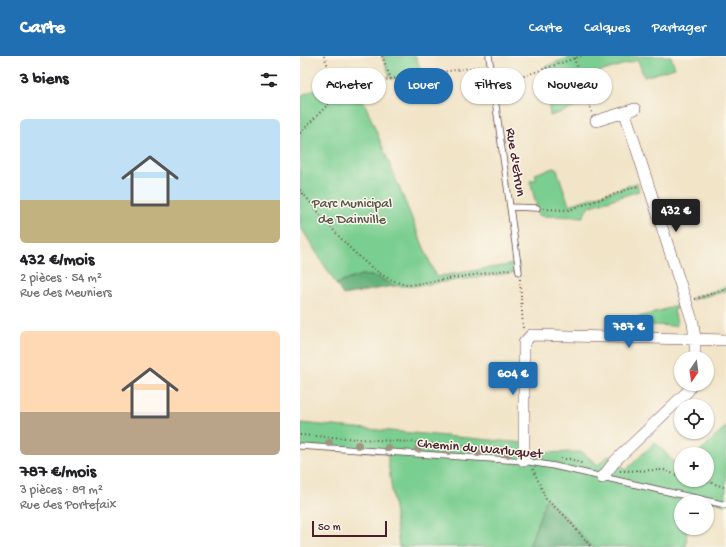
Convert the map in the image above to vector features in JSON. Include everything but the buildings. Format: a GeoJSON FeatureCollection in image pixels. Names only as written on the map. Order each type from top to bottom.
{"type":"FeatureCollection","features":[{"type":"Feature","properties":{"kind":"street"},"geometry":{"type":"LineString","coordinates":[[596,121],[630,111],[647,180],[687,303],[695,339],[695,351]]}},
{"type":"Feature","properties":{"kind":"street"},"geometry":{"type":"LineString","coordinates":[[526,459],[524,343],[531,335],[726,340]]}},
{"type":"Feature","properties":{"kind":"street"},"geometry":{"type":"LineString","coordinates":[[602,478],[616,460],[688,391]]}},
{"type":"Feature","properties":{"kind":"lane","name":"Rue d'Etrun"},"geometry":{"type":"LineString","coordinates":[[489,56],[491,68]]}},
{"type":"Feature","properties":{"kind":"lane","name":"Rue d'Etrun"},"geometry":{"type":"LineString","coordinates":[[497,104],[512,207],[519,269]]}},
{"type":"Feature","properties":{"kind":"lane"},"geometry":{"type":"LineString","coordinates":[[512,207],[537,208]]}},
{"type":"Feature","properties":{"kind":"lane","name":"Chemin du Warluquet"},"geometry":{"type":"LineString","coordinates":[[300,446],[526,459],[602,478],[726,504]]}},
{"type":"Feature","properties":{"kind":"path"},"geometry":{"type":"LineString","coordinates":[[324,56],[329,68]]}},
{"type":"Feature","properties":{"kind":"path"},"geometry":{"type":"LineString","coordinates":[[382,56],[391,79]]}},
{"type":"Feature","properties":{"kind":"path"},"geometry":{"type":"LineString","coordinates":[[525,75],[581,56]]}},
{"type":"Feature","properties":{"kind":"path"},"geometry":{"type":"LineString","coordinates":[[574,58],[596,121]]}},
{"type":"Feature","properties":{"kind":"path"},"geometry":{"type":"LineString","coordinates":[[386,80],[491,65]]}},
{"type":"Feature","properties":{"kind":"path"},"geometry":{"type":"LineString","coordinates":[[300,133],[328,104]]}},
{"type":"Feature","properties":{"kind":"path"},"geometry":{"type":"LineString","coordinates":[[537,208],[569,210],[637,187],[640,182],[647,180]]}},
{"type":"Feature","properties":{"kind":"path"},"geometry":{"type":"LineString","coordinates":[[300,190],[353,251],[385,276],[398,283],[410,285],[519,269],[522,297],[523,333],[527,338]]}},
{"type":"Feature","properties":{"kind":"path"},"geometry":{"type":"LineString","coordinates":[[687,303],[726,289]]}},
{"type":"Feature","properties":{"kind":"path"},"geometry":{"type":"LineString","coordinates":[[300,435],[515,449],[526,459],[546,499],[565,516],[591,547]]}},
{"type":"Feature","properties":{"kind":"path"},"geometry":{"type":"LineString","coordinates":[[714,484],[726,488]]}},
{"type":"Feature","properties":{"kind":"green space"},"geometry":{"type":"Polygon","coordinates":[[[382,56],[416,56],[420,68],[394,68],[394,79],[391,79],[382,56]]]}},
{"type":"Feature","properties":{"kind":"green space"},"geometry":{"type":"Polygon","coordinates":[[[573,56],[671,56],[675,68],[644,77],[638,60],[612,68],[544,67],[573,56]]]}},
{"type":"Feature","properties":{"kind":"green space","name":"Parc Municipal de Dainville"},"geometry":{"type":"Polygon","coordinates":[[[312,91],[312,104],[365,104],[436,277],[519,263],[519,272],[413,286],[394,286],[378,277],[361,275],[336,284],[300,226],[300,96],[312,91]]]}},
{"type":"Feature","properties":{"kind":"green space"},"geometry":{"type":"Polygon","coordinates":[[[549,104],[586,104],[550,116],[549,104]]]}},
{"type":"Feature","properties":{"kind":"green space"},"geometry":{"type":"Polygon","coordinates":[[[556,167],[569,205],[637,183],[639,191],[588,207],[583,217],[542,216],[537,214],[537,208],[530,181],[537,179],[535,174],[556,167]]]}},
{"type":"Feature","properties":{"kind":"green space"},"geometry":{"type":"Polygon","coordinates":[[[361,275],[378,277],[394,286],[343,295],[336,284],[361,275]]]}},
{"type":"Feature","properties":{"kind":"green space"},"geometry":{"type":"Polygon","coordinates":[[[726,287],[726,291],[691,300],[692,298],[726,287]]]}},
{"type":"Feature","properties":{"kind":"green space"},"geometry":{"type":"Polygon","coordinates":[[[676,306],[677,309],[674,310],[677,323],[675,326],[625,324],[625,334],[607,333],[606,327],[676,306]]]}},
{"type":"Feature","properties":{"kind":"green space"},"geometry":{"type":"Polygon","coordinates":[[[300,423],[524,443],[524,453],[582,452],[598,465],[609,455],[626,470],[655,442],[674,462],[674,487],[714,487],[714,447],[704,447],[726,426],[726,505],[714,502],[714,495],[674,495],[674,535],[687,535],[686,547],[591,547],[546,500],[529,547],[399,547],[387,453],[300,446],[300,423]]]}},
{"type":"Feature","properties":{"kind":"green space"},"geometry":{"type":"Polygon","coordinates":[[[546,499],[565,516],[591,547],[529,547],[546,499]]]}}]}
